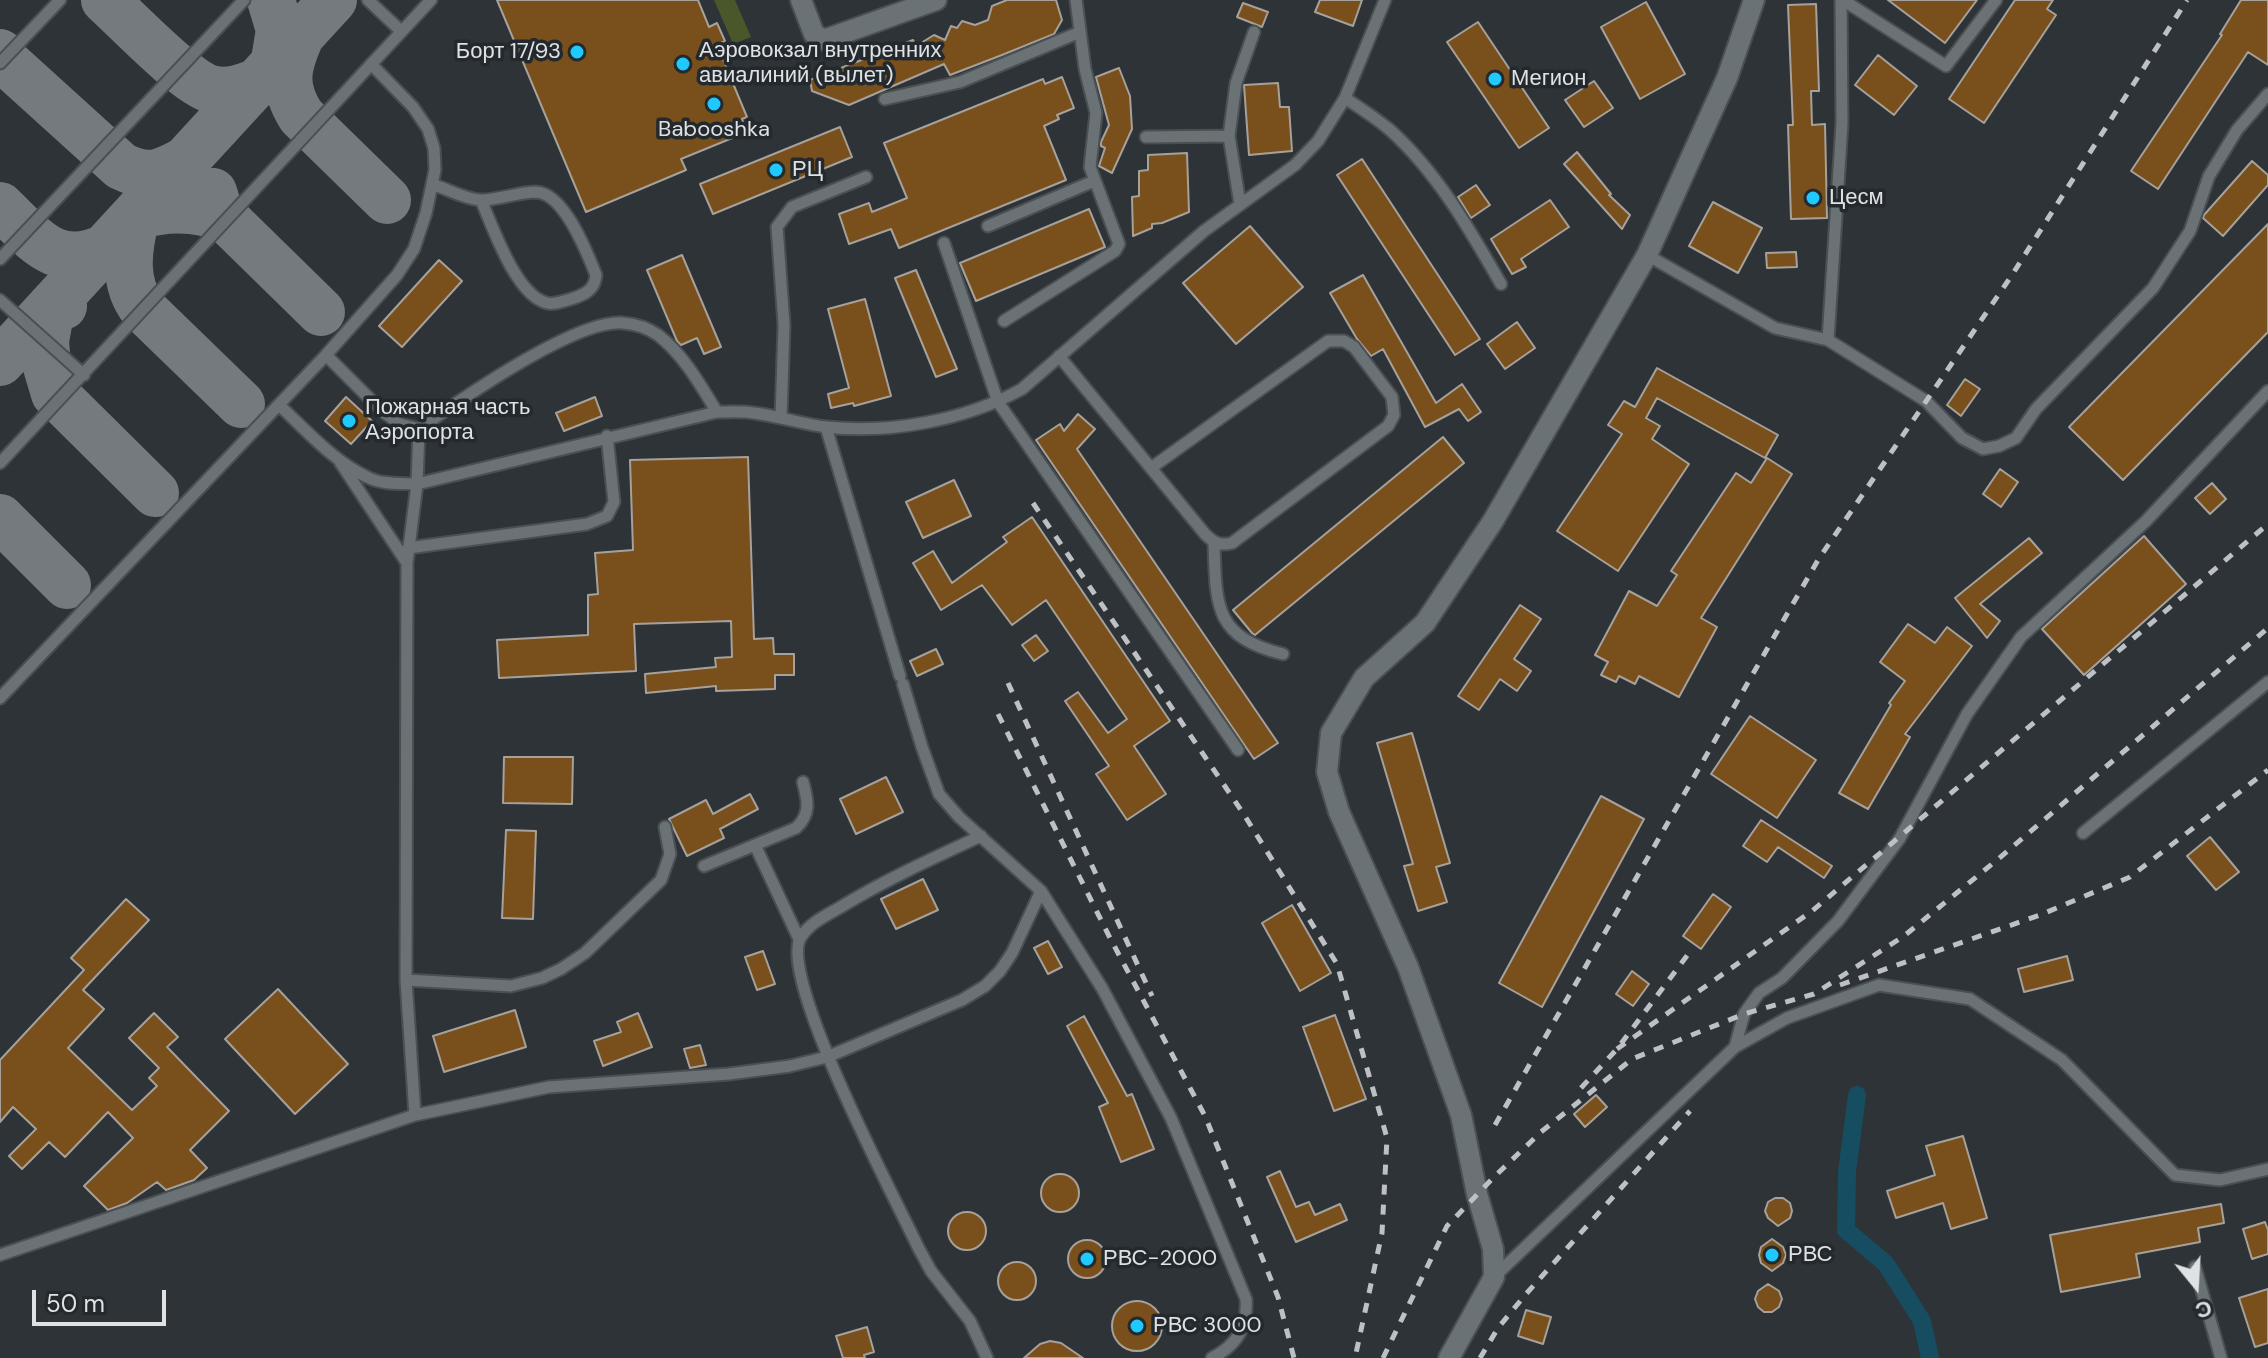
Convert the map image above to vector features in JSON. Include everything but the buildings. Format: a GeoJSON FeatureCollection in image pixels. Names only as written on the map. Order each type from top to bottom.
{"type":"FeatureCollection","features":[{"type":"Feature","properties":{"kind":"street"},"geometry":{"type":"LineString","coordinates":[[801,0],[814,34],[824,40],[936,0]]}},
{"type":"Feature","properties":{"kind":"street"},"geometry":{"type":"LineString","coordinates":[[1449,1358],[1494,1277],[1493,1249],[1477,1194],[1461,1115],[1408,967],[1339,812],[1327,772],[1331,733],[1364,678],[1425,623],[1493,521],[1647,255],[1727,78],[1754,0]]}},
{"type":"Feature","properties":{"kind":"lane"},"geometry":{"type":"LineString","coordinates":[[0,63],[60,0]]}},
{"type":"Feature","properties":{"kind":"lane"},"geometry":{"type":"LineString","coordinates":[[0,259],[244,0]]}},
{"type":"Feature","properties":{"kind":"lane"},"geometry":{"type":"LineString","coordinates":[[368,0],[401,31]]}},
{"type":"Feature","properties":{"kind":"lane"},"geometry":{"type":"LineString","coordinates":[[0,463],[431,0]]}},
{"type":"Feature","properties":{"kind":"lane"},"geometry":{"type":"LineString","coordinates":[[1004,321],[1115,251],[1119,244],[1090,167],[1096,113],[1085,69],[1076,0]]}},
{"type":"Feature","properties":{"kind":"lane"},"geometry":{"type":"LineString","coordinates":[[279,405],[337,458],[369,479],[417,484],[717,412],[751,412],[826,427],[901,426],[998,402],[1022,389],[1193,240],[1295,165],[1318,141],[1345,98],[1385,0]]}},
{"type":"Feature","properties":{"kind":"lane"},"geometry":{"type":"LineString","coordinates":[[1828,340],[1842,123],[1842,0]]}},
{"type":"Feature","properties":{"kind":"lane"},"geometry":{"type":"LineString","coordinates":[[1842,0],[1946,66],[1996,0]]}},
{"type":"Feature","properties":{"kind":"lane"},"geometry":{"type":"LineString","coordinates":[[885,99],[960,82],[1080,32]]}},
{"type":"Feature","properties":{"kind":"lane"},"geometry":{"type":"LineString","coordinates":[[1240,204],[1229,136],[1236,83],[1254,32]]}},
{"type":"Feature","properties":{"kind":"lane"},"geometry":{"type":"LineString","coordinates":[[0,698],[326,355],[397,275],[414,249],[435,170],[434,148],[428,129],[413,107],[371,64]]}},
{"type":"Feature","properties":{"kind":"lane"},"geometry":{"type":"LineString","coordinates":[[1647,255],[1775,328],[1828,340],[1926,401],[1962,438],[1983,449],[1999,446],[2016,438],[2036,409],[2153,288],[2190,231],[2209,176],[2237,130],[2268,94]]}},
{"type":"Feature","properties":{"kind":"lane"},"geometry":{"type":"LineString","coordinates":[[1345,98],[1389,129],[1418,159],[1453,206],[1501,284]]}},
{"type":"Feature","properties":{"kind":"lane"},"geometry":{"type":"LineString","coordinates":[[1146,137],[1229,136]]}},
{"type":"Feature","properties":{"kind":"lane"},"geometry":{"type":"LineString","coordinates":[[781,418],[784,325],[777,227],[792,207],[866,177]]}},
{"type":"Feature","properties":{"kind":"lane"},"geometry":{"type":"LineString","coordinates":[[988,226],[1094,181]]}},
{"type":"Feature","properties":{"kind":"lane"},"geometry":{"type":"LineString","coordinates":[[432,184],[481,200],[511,193],[540,192],[550,196],[563,210],[592,265],[596,275],[591,289],[554,304],[537,299],[520,283],[481,200]]}},
{"type":"Feature","properties":{"kind":"lane"},"geometry":{"type":"LineString","coordinates":[[944,243],[998,402],[1238,750]]}},
{"type":"Feature","properties":{"kind":"lane"},"geometry":{"type":"LineString","coordinates":[[0,300],[84,375]]}},
{"type":"Feature","properties":{"kind":"lane"},"geometry":{"type":"LineString","coordinates":[[326,355],[382,411],[400,424],[419,429],[468,395],[560,342],[593,329],[621,323],[643,327],[659,336],[691,371],[717,412]]}},
{"type":"Feature","properties":{"kind":"lane"},"geometry":{"type":"LineString","coordinates":[[1059,356],[1151,468],[1214,543],[1223,545],[1232,543],[1388,426],[1394,415],[1392,397],[1354,347],[1344,341],[1328,341],[1151,468]]}},
{"type":"Feature","properties":{"kind":"lane"},"geometry":{"type":"LineString","coordinates":[[1735,1047],[1744,1014],[1759,993],[1782,978],[1838,921],[1900,838],[1967,714],[2021,637],[2146,521],[2268,391]]}},
{"type":"Feature","properties":{"kind":"lane"},"geometry":{"type":"LineString","coordinates":[[826,427],[901,680],[939,794],[959,817],[1041,891],[1102,988],[1171,1118],[1240,1279],[1247,1313],[1243,1329],[1235,1343],[1212,1358]]}},
{"type":"Feature","properties":{"kind":"lane"},"geometry":{"type":"LineString","coordinates":[[415,1115],[406,980],[407,563],[417,484],[419,429]]}},
{"type":"Feature","properties":{"kind":"lane"},"geometry":{"type":"LineString","coordinates":[[408,548],[587,524],[607,516],[614,502],[607,436]]}},
{"type":"Feature","properties":{"kind":"lane"},"geometry":{"type":"LineString","coordinates":[[337,458],[407,563]]}},
{"type":"Feature","properties":{"kind":"lane"},"geometry":{"type":"LineString","coordinates":[[1214,543],[1218,602],[1226,623],[1255,647],[1283,654]]}},
{"type":"Feature","properties":{"kind":"lane"},"geometry":{"type":"LineString","coordinates":[[2083,833],[2268,682]]}},
{"type":"Feature","properties":{"kind":"lane"},"geometry":{"type":"LineString","coordinates":[[704,866],[796,828],[808,811],[803,782]]}},
{"type":"Feature","properties":{"kind":"lane"},"geometry":{"type":"LineString","coordinates":[[406,980],[511,986],[542,978],[561,969],[585,953],[661,880],[670,854],[665,827]]}},
{"type":"Feature","properties":{"kind":"lane"},"geometry":{"type":"LineString","coordinates":[[981,836],[880,883],[810,925],[799,939],[795,952],[800,979],[827,1057],[918,1247],[931,1271],[970,1321],[987,1358]]}},
{"type":"Feature","properties":{"kind":"lane"},"geometry":{"type":"LineString","coordinates":[[755,845],[799,939]]}},
{"type":"Feature","properties":{"kind":"lane"},"geometry":{"type":"LineString","coordinates":[[0,1255],[415,1115],[549,1087],[729,1074],[790,1066],[827,1057],[936,1011],[985,986],[1012,953],[1041,891]]}},
{"type":"Feature","properties":{"kind":"lane"},"geometry":{"type":"LineString","coordinates":[[1494,1277],[1735,1047],[1787,1018],[1879,985],[1970,999],[2062,1060],[2175,1175],[2220,1180],[2268,1169]]}},
{"type":"Feature","properties":{"kind":"lane"},"geometry":{"type":"LineString","coordinates":[[2195,1267],[2221,1358]]}},
{"type":"Feature","properties":{"kind":"green space"},"geometry":{"type":"Polygon","coordinates":[[[714,0],[735,0],[751,37],[733,44],[714,0]]]}},
{"type":"Feature","properties":{"kind":"waterway"},"geometry":{"type":"LineString","coordinates":[[1857,1095],[1847,1172],[1846,1230],[1886,1264],[1922,1321],[1930,1358]]}},
{"type":"Feature","properties":{"kind":"taxiway"},"geometry":{"type":"LineString","coordinates":[[105,0],[200,84],[224,91],[260,81]]}},
{"type":"Feature","properties":{"kind":"taxiway"},"geometry":{"type":"LineString","coordinates":[[271,0],[280,30],[274,66]]}},
{"type":"Feature","properties":{"kind":"taxiway"},"geometry":{"type":"LineString","coordinates":[[0,362],[333,0]]}},
{"type":"Feature","properties":{"kind":"taxiway"},"geometry":{"type":"LineString","coordinates":[[299,39],[288,78],[295,106],[301,116],[387,200]]}},
{"type":"Feature","properties":{"kind":"taxiway"},"geometry":{"type":"LineString","coordinates":[[0,53],[121,166],[147,174],[188,159]]}},
{"type":"Feature","properties":{"kind":"taxiway"},"geometry":{"type":"LineString","coordinates":[[213,192],[218,208],[227,220],[321,312]]}},
{"type":"Feature","properties":{"kind":"taxiway"},"geometry":{"type":"LineString","coordinates":[[0,206],[36,240],[60,254],[89,254],[107,247]]}},
{"type":"Feature","properties":{"kind":"taxiway"},"geometry":{"type":"LineString","coordinates":[[227,220],[182,209],[136,216],[129,265],[132,288],[144,310],[241,404]]}},
{"type":"Feature","properties":{"kind":"taxiway"},"geometry":{"type":"LineString","coordinates":[[63,306],[51,308],[45,341],[47,367],[55,394],[155,493]]}},
{"type":"Feature","properties":{"kind":"taxiway"},"geometry":{"type":"LineString","coordinates":[[0,518],[67,585]]}},
{"type":"Feature","properties":{"kind":"railway"},"geometry":{"type":"LineString","coordinates":[[1495,1125],[1818,560],[2012,275],[2187,0]]}},
{"type":"Feature","properties":{"kind":"railway"},"geometry":{"type":"LineString","coordinates":[[1033,503],[1243,813],[1337,964],[1387,1138],[1382,1233],[1355,1358]]}},
{"type":"Feature","properties":{"kind":"railway"},"geometry":{"type":"LineString","coordinates":[[1617,1049],[1812,911],[2268,524]]}},
{"type":"Feature","properties":{"kind":"railway"},"geometry":{"type":"LineString","coordinates":[[1383,1358],[1447,1226],[1541,1132],[1632,1059],[1744,1014],[1814,994],[1904,936],[2268,628]]}},
{"type":"Feature","properties":{"kind":"railway"},"geometry":{"type":"LineString","coordinates":[[1008,683],[1152,996]]}},
{"type":"Feature","properties":{"kind":"railway"},"geometry":{"type":"LineString","coordinates":[[998,714],[1110,938],[1205,1116],[1278,1297],[1294,1358]]}},
{"type":"Feature","properties":{"kind":"railway"},"geometry":{"type":"LineString","coordinates":[[1840,985],[2040,915],[2130,877],[2268,770]]}},
{"type":"Feature","properties":{"kind":"railway"},"geometry":{"type":"LineString","coordinates":[[1581,1088],[1617,1049],[1692,949]]}},
{"type":"Feature","properties":{"kind":"railway"},"geometry":{"type":"LineString","coordinates":[[1480,1358],[1498,1328],[1526,1294],[1690,1111]]}},
{"type":"Feature","properties":{"kind":"place","name":"Борт 17/93"},"geometry":{"type":"Point","coordinates":[577,52]}},
{"type":"Feature","properties":{"kind":"place","name":"Аэровокзал внутренних авиалиний (вылет)"},"geometry":{"type":"Point","coordinates":[683,64]}},
{"type":"Feature","properties":{"kind":"place","name":"Мегион"},"geometry":{"type":"Point","coordinates":[1495,79]}},
{"type":"Feature","properties":{"kind":"place","name":"Babooshka"},"geometry":{"type":"Point","coordinates":[714,104]}},
{"type":"Feature","properties":{"kind":"place","name":"РЦ"},"geometry":{"type":"Point","coordinates":[776,170]}},
{"type":"Feature","properties":{"kind":"place","name":"Цесм"},"geometry":{"type":"Point","coordinates":[1813,198]}},
{"type":"Feature","properties":{"kind":"place","name":"Пожарная часть Аэропорта"},"geometry":{"type":"Point","coordinates":[349,421]}},
{"type":"Feature","properties":{"kind":"place","name":"РВС"},"geometry":{"type":"Point","coordinates":[1772,1255]}},
{"type":"Feature","properties":{"kind":"place","name":"РВС-2000"},"geometry":{"type":"Point","coordinates":[1087,1259]}},
{"type":"Feature","properties":{"kind":"place","name":"РВС 3000"},"geometry":{"type":"Point","coordinates":[1137,1326]}}]}
